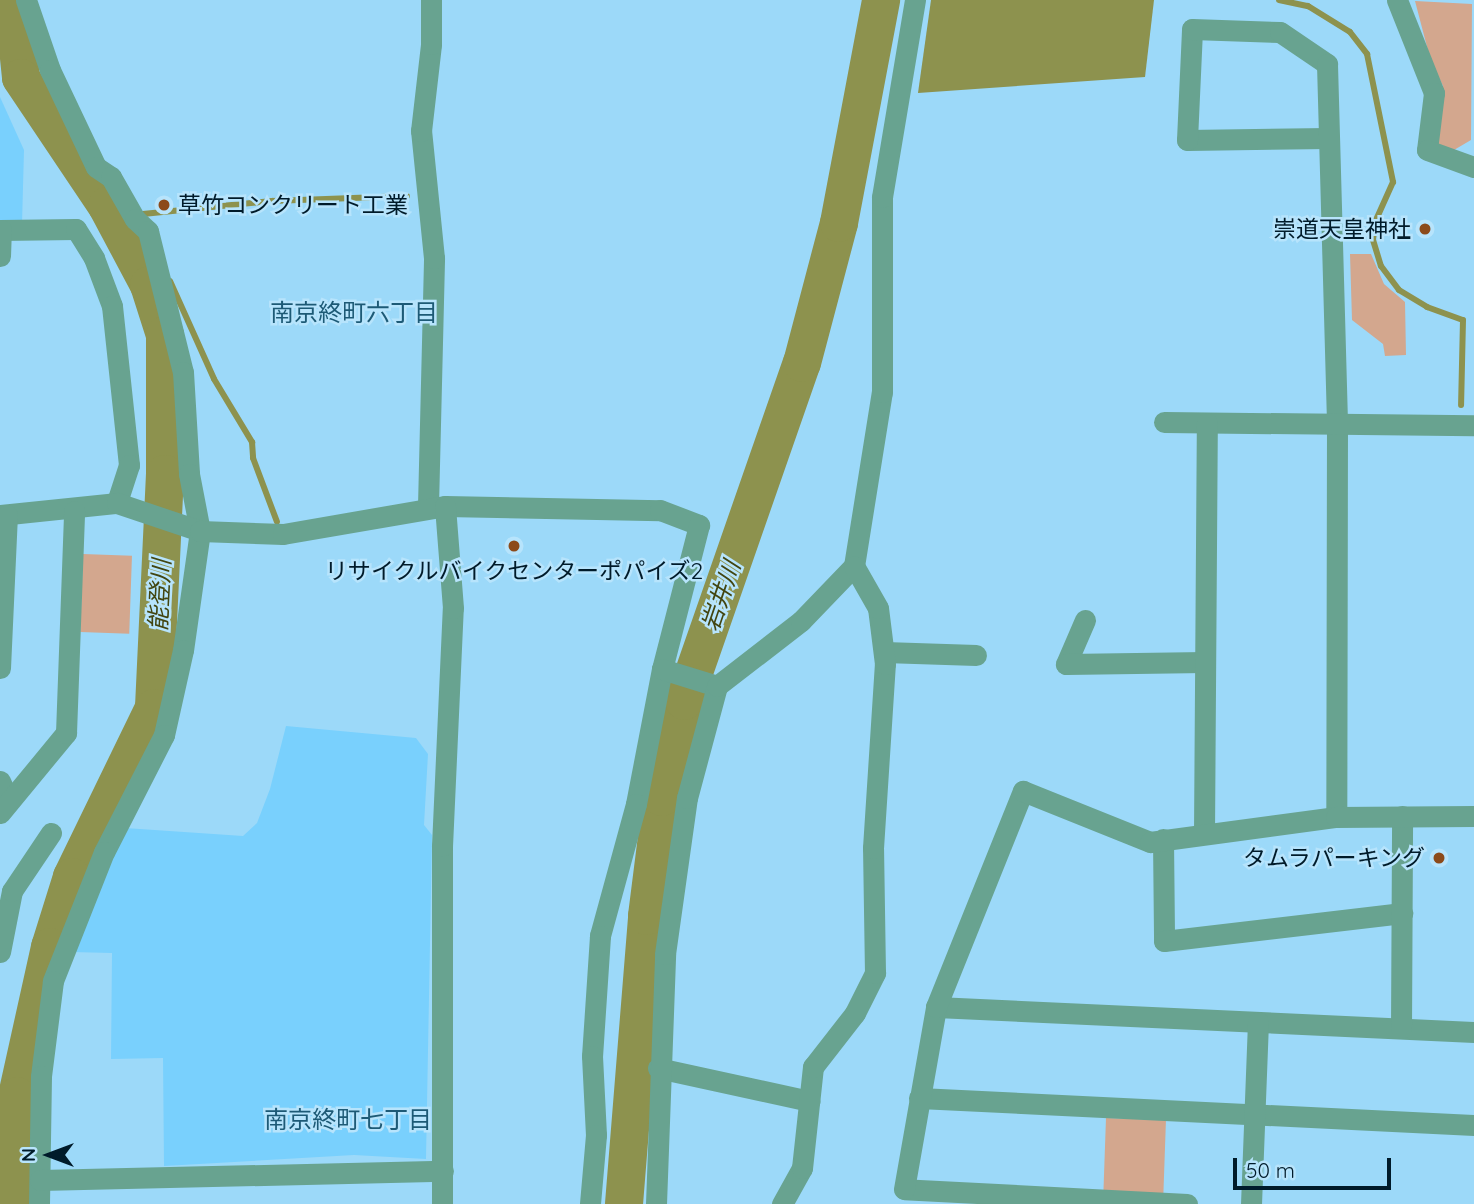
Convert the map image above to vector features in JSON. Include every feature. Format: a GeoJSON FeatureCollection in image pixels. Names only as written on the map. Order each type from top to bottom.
{"type":"FeatureCollection","features":[{"type":"Feature","properties":{"kind":"street"},"geometry":{"type":"LineString","coordinates":[[26,0],[50,70],[96,167],[111,177],[135,219],[148,230],[183,372],[193,529],[183,650],[164,736],[104,852],[53,981],[41,1076],[40,1204]]}},
{"type":"Feature","properties":{"kind":"street"},"geometry":{"type":"LineString","coordinates":[[431,0],[421,131],[434,258],[437,506],[453,608],[442,846],[442,1204]]}},
{"type":"Feature","properties":{"kind":"street"},"geometry":{"type":"LineString","coordinates":[[656,1204],[658,1068],[665,954],[687,798],[713,684],[801,621],[854,566],[882,392],[883,197],[915,0]]}},
{"type":"Feature","properties":{"kind":"street"},"geometry":{"type":"LineString","coordinates":[[1397,0],[1434,93],[1427,150],[1474,167]]}},
{"type":"Feature","properties":{"kind":"street"},"geometry":{"type":"LineString","coordinates":[[1328,138],[1187,140],[1192,29],[1280,32],[1327,64],[1337,424],[1336,817]]}},
{"type":"Feature","properties":{"kind":"street"},"geometry":{"type":"LineString","coordinates":[[0,256],[1,230],[76,229],[94,258],[112,306],[129,465],[117,503]]}},
{"type":"Feature","properties":{"kind":"street"},"geometry":{"type":"LineString","coordinates":[[1164,422],[1474,425]]}},
{"type":"Feature","properties":{"kind":"street"},"geometry":{"type":"LineString","coordinates":[[1204,833],[1207,423]]}},
{"type":"Feature","properties":{"kind":"street"},"geometry":{"type":"LineString","coordinates":[[0,668],[3,515],[74,511],[117,503],[137,513],[193,529],[283,534],[437,506],[660,510],[699,525],[636,804],[600,936],[592,1056],[596,1135],[590,1204]]}},
{"type":"Feature","properties":{"kind":"street"},"geometry":{"type":"LineString","coordinates":[[5,807],[66,733],[74,511]]}},
{"type":"Feature","properties":{"kind":"street"},"geometry":{"type":"LineString","coordinates":[[782,1204],[802,1168],[813,1067],[855,1013],[875,973],[873,848],[883,744],[884,652],[878,608],[854,566]]}},
{"type":"Feature","properties":{"kind":"street"},"geometry":{"type":"LineString","coordinates":[[1086,621],[1066,664],[1205,662]]}},
{"type":"Feature","properties":{"kind":"street"},"geometry":{"type":"LineString","coordinates":[[884,652],[976,655]]}},
{"type":"Feature","properties":{"kind":"street"},"geometry":{"type":"LineString","coordinates":[[666,669],[713,684]]}},
{"type":"Feature","properties":{"kind":"street"},"geometry":{"type":"LineString","coordinates":[[0,781],[5,807]]}},
{"type":"Feature","properties":{"kind":"street"},"geometry":{"type":"LineString","coordinates":[[1187,1204],[969,1198],[904,1189],[936,1007],[1023,791],[1150,842],[1336,817],[1474,816]]}},
{"type":"Feature","properties":{"kind":"street"},"geometry":{"type":"LineString","coordinates":[[1402,816],[1402,1028]]}},
{"type":"Feature","properties":{"kind":"street"},"geometry":{"type":"LineString","coordinates":[[0,952],[12,891],[51,833]]}},
{"type":"Feature","properties":{"kind":"street"},"geometry":{"type":"LineString","coordinates":[[1163,839],[1164,941],[1402,913]]}},
{"type":"Feature","properties":{"kind":"street"},"geometry":{"type":"LineString","coordinates":[[936,1007],[1474,1032]]}},
{"type":"Feature","properties":{"kind":"street"},"geometry":{"type":"LineString","coordinates":[[1251,1204],[1258,1022]]}},
{"type":"Feature","properties":{"kind":"street"},"geometry":{"type":"LineString","coordinates":[[658,1068],[809,1101]]}},
{"type":"Feature","properties":{"kind":"street"},"geometry":{"type":"LineString","coordinates":[[919,1098],[1474,1125]]}},
{"type":"Feature","properties":{"kind":"street"},"geometry":{"type":"LineString","coordinates":[[40,1180],[443,1171]]}},
{"type":"Feature","properties":{"kind":"shaded area"},"geometry":{"type":"Polygon","coordinates":[[[931,0],[1154,0],[1145,77],[918,93],[931,0]]]}},
{"type":"Feature","properties":{"kind":"shaded area"},"geometry":{"type":"Polygon","coordinates":[[[1415,1],[1472,4],[1471,140],[1454,150],[1435,146],[1443,86],[1431,62],[1415,1]]]}},
{"type":"Feature","properties":{"kind":"shaded area"},"geometry":{"type":"Polygon","coordinates":[[[0,97],[24,150],[22,224],[0,223],[0,97]]]}},
{"type":"Feature","properties":{"kind":"shaded area"},"geometry":{"type":"Polygon","coordinates":[[[1350,254],[1371,254],[1384,284],[1405,302],[1406,355],[1385,356],[1383,344],[1352,320],[1350,254]]]}},
{"type":"Feature","properties":{"kind":"shaded area"},"geometry":{"type":"Polygon","coordinates":[[[83,554],[132,556],[129,634],[80,632],[83,554]]]}},
{"type":"Feature","properties":{"kind":"shaded area"},"geometry":{"type":"Polygon","coordinates":[[[286,726],[416,738],[428,754],[424,825],[432,835],[426,1159],[354,1155],[164,1166],[163,1058],[111,1059],[112,953],[71,952],[125,828],[243,836],[257,823],[270,789],[286,726]]]}},
{"type":"Feature","properties":{"kind":"shaded area"},"geometry":{"type":"Polygon","coordinates":[[[1106,1118],[1166,1120],[1163,1198],[1103,1196],[1106,1118]]]}},
{"type":"Feature","properties":{"kind":"waterway","name":"能登川"},"geometry":{"type":"LineString","coordinates":[[13,0],[21,78],[107,206],[149,285],[165,335],[165,474],[154,708],[72,877],[50,947],[17,1096],[15,1204]]}},
{"type":"Feature","properties":{"kind":"waterway","name":"岩井川"},"geometry":{"type":"LineString","coordinates":[[624,1204],[647,916],[662,797],[684,701],[802,363],[839,223],[881,0]]}},
{"type":"Feature","properties":{"kind":"waterway"},"geometry":{"type":"LineString","coordinates":[[1279,0],[1308,6],[1350,32],[1367,54],[1393,182],[1376,220],[1373,240],[1381,266],[1399,290],[1427,307],[1463,320],[1461,405]]}},
{"type":"Feature","properties":{"kind":"waterway"},"geometry":{"type":"LineString","coordinates":[[143,214],[272,201],[407,196]]}},
{"type":"Feature","properties":{"kind":"waterway"},"geometry":{"type":"LineString","coordinates":[[170,281],[214,379],[252,442],[253,458],[277,522]]}},
{"type":"Feature","properties":{"kind":"place","name":"草竹コンクリート工業"},"geometry":{"type":"Point","coordinates":[164,205]}},
{"type":"Feature","properties":{"kind":"place","name":"崇道天皇神社"},"geometry":{"type":"Point","coordinates":[1425,229]}},
{"type":"Feature","properties":{"kind":"place","name":"リサイクルバイクセンターポパイズ2"},"geometry":{"type":"Point","coordinates":[514,546]}},
{"type":"Feature","properties":{"kind":"place","name":"タムラパーキング"},"geometry":{"type":"Point","coordinates":[1439,858]}},
{"type":"Feature","properties":{"kind":"district","name":"南京終町六丁目"},"geometry":{"type":"Point","coordinates":[354,313]}},
{"type":"Feature","properties":{"kind":"district","name":"南京終町七丁目"},"geometry":{"type":"Point","coordinates":[348,1120]}}]}
